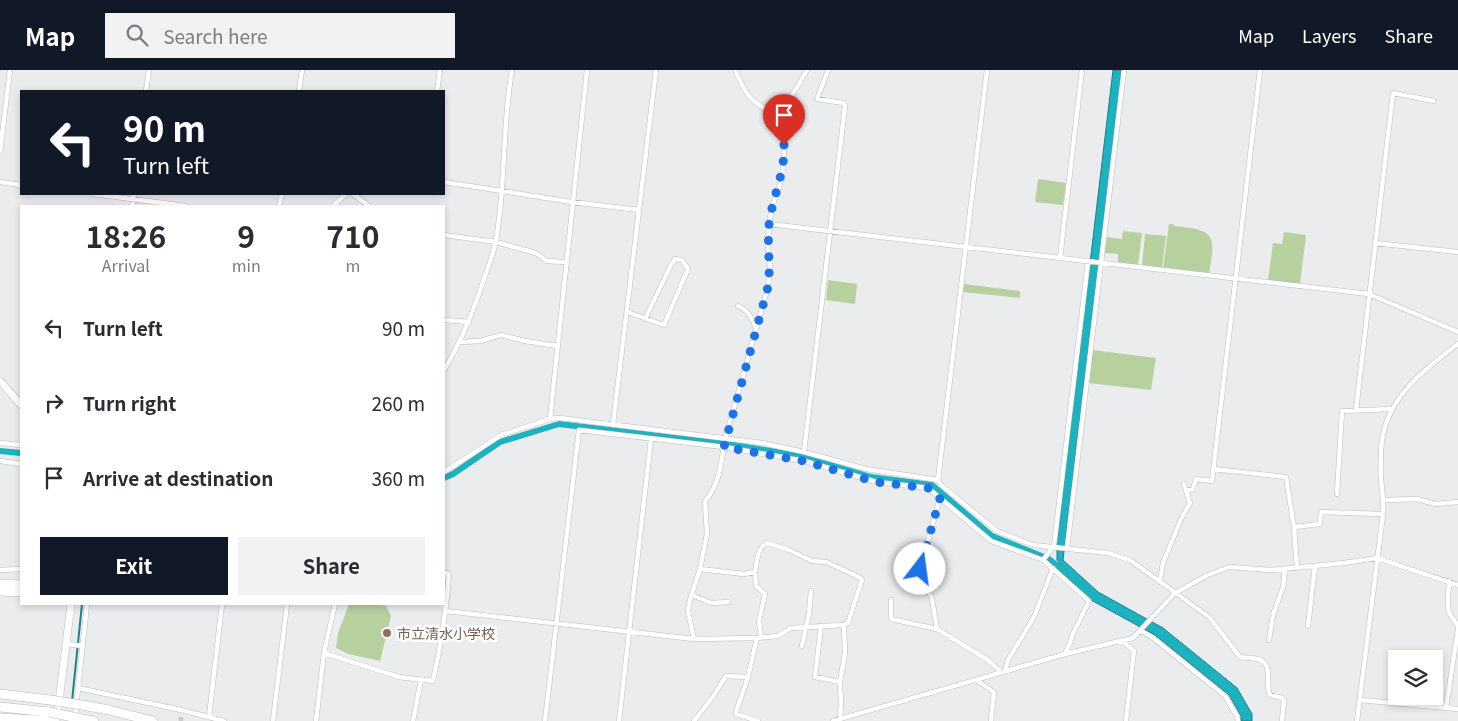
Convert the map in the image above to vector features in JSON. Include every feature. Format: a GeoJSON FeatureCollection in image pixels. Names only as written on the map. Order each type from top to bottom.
{"type":"FeatureCollection","features":[{"type":"Feature","properties":{"kind":"highway"},"geometry":{"type":"LineString","coordinates":[[0,584],[20,585]]}},
{"type":"Feature","properties":{"kind":"highway"},"geometry":{"type":"LineString","coordinates":[[0,591],[20,592]]}},
{"type":"Feature","properties":{"kind":"highway"},"geometry":{"type":"LineString","coordinates":[[0,692],[109,710],[153,721]]}},
{"type":"Feature","properties":{"kind":"highway"},"geometry":{"type":"LineString","coordinates":[[0,707],[48,716],[94,721]]}},
{"type":"Feature","properties":{"kind":"highway"},"geometry":{"type":"LineString","coordinates":[[0,718],[48,716],[55,721]]}},
{"type":"Feature","properties":{"kind":"main road"},"geometry":{"type":"LineString","coordinates":[[0,381],[20,404]]}},
{"type":"Feature","properties":{"kind":"main road"},"geometry":{"type":"LineString","coordinates":[[55,721],[66,654],[71,605]]}},
{"type":"Feature","properties":{"kind":"main road"},"geometry":{"type":"LineString","coordinates":[[61,721],[65,688],[66,654]]}},
{"type":"Feature","properties":{"kind":"street"},"geometry":{"type":"LineString","coordinates":[[0,152],[10,70]]}},
{"type":"Feature","properties":{"kind":"street"},"geometry":{"type":"LineString","coordinates":[[146,90],[149,70]]}},
{"type":"Feature","properties":{"kind":"street"},"geometry":{"type":"LineString","coordinates":[[300,90],[302,70]]}},
{"type":"Feature","properties":{"kind":"street"},"geometry":{"type":"LineString","coordinates":[[437,90],[440,70]]}},
{"type":"Feature","properties":{"kind":"street"},"geometry":{"type":"LineString","coordinates":[[445,368],[469,322],[496,242],[502,191],[507,106],[512,70]]}},
{"type":"Feature","properties":{"kind":"street"},"geometry":{"type":"LineString","coordinates":[[550,419],[586,70]]}},
{"type":"Feature","properties":{"kind":"street"},"geometry":{"type":"LineString","coordinates":[[613,424],[656,70]]}},
{"type":"Feature","properties":{"kind":"street"},"geometry":{"type":"LineString","coordinates":[[735,70],[744,89],[754,103],[783,118]]}},
{"type":"Feature","properties":{"kind":"street"},"geometry":{"type":"LineString","coordinates":[[694,639],[688,611],[700,569],[707,534],[705,501],[716,483],[726,438],[769,278],[768,248],[770,224],[772,207],[782,178],[784,157],[783,118],[785,107],[807,70]]}},
{"type":"Feature","properties":{"kind":"street"},"geometry":{"type":"LineString","coordinates":[[804,452],[845,106],[844,103],[817,99],[828,70]]}},
{"type":"Feature","properties":{"kind":"street"},"geometry":{"type":"LineString","coordinates":[[987,70],[938,480],[940,484],[997,531],[1033,545],[1108,553],[1123,557],[1160,581],[1209,617],[1240,657],[1261,660],[1265,664],[1268,676],[1267,690],[1270,696],[1284,700],[1282,721]]}},
{"type":"Feature","properties":{"kind":"street"},"geometry":{"type":"LineString","coordinates":[[1060,258],[1082,70]]}},
{"type":"Feature","properties":{"kind":"street"},"geometry":{"type":"LineString","coordinates":[[1067,548],[1124,70]]}},
{"type":"Feature","properties":{"kind":"street"},"geometry":{"type":"LineString","coordinates":[[1186,491],[1193,489],[1196,479],[1212,481],[1260,70]]}},
{"type":"Feature","properties":{"kind":"street"},"geometry":{"type":"LineString","coordinates":[[1356,410],[1393,94],[1434,102]]}},
{"type":"Feature","properties":{"kind":"street"},"geometry":{"type":"LineString","coordinates":[[0,182],[20,185]]}},
{"type":"Feature","properties":{"kind":"street"},"geometry":{"type":"LineString","coordinates":[[445,182],[572,202],[640,210]]}},
{"type":"Feature","properties":{"kind":"street"},"geometry":{"type":"LineString","coordinates":[[113,195],[133,196],[181,205]]}},
{"type":"Feature","properties":{"kind":"street"},"geometry":{"type":"LineString","coordinates":[[334,205],[345,195]]}},
{"type":"Feature","properties":{"kind":"street"},"geometry":{"type":"LineString","coordinates":[[354,195],[368,205]]}},
{"type":"Feature","properties":{"kind":"street"},"geometry":{"type":"LineString","coordinates":[[770,224],[1235,280],[1369,294],[1458,332]]}},
{"type":"Feature","properties":{"kind":"street"},"geometry":{"type":"LineString","coordinates":[[445,235],[496,242],[536,253],[547,261],[565,262]]}},
{"type":"Feature","properties":{"kind":"street"},"geometry":{"type":"LineString","coordinates":[[1375,243],[1458,252]]}},
{"type":"Feature","properties":{"kind":"street"},"geometry":{"type":"LineString","coordinates":[[627,312],[645,319],[664,325],[688,268],[682,260],[675,259],[671,265],[645,319]]}},
{"type":"Feature","properties":{"kind":"street"},"geometry":{"type":"LineString","coordinates":[[1043,560],[1054,546],[1088,262]]}},
{"type":"Feature","properties":{"kind":"street"},"geometry":{"type":"LineString","coordinates":[[738,306],[745,309],[756,329]]}},
{"type":"Feature","properties":{"kind":"street"},"geometry":{"type":"LineString","coordinates":[[445,320],[469,322]]}},
{"type":"Feature","properties":{"kind":"street"},"geometry":{"type":"LineString","coordinates":[[460,342],[480,341],[501,335],[557,346]]}},
{"type":"Feature","properties":{"kind":"street"},"geometry":{"type":"LineString","coordinates":[[1357,721],[1383,514],[1381,449],[1384,430],[1391,409],[1410,383],[1427,367],[1458,344]]}},
{"type":"Feature","properties":{"kind":"street"},"geometry":{"type":"LineString","coordinates":[[1337,494],[1342,411],[1391,409]]}},
{"type":"Feature","properties":{"kind":"street"},"geometry":{"type":"LineString","coordinates":[[445,471],[501,435],[550,419],[560,418],[726,438],[804,452],[866,469],[938,480]]}},
{"type":"Feature","properties":{"kind":"street"},"geometry":{"type":"LineString","coordinates":[[545,721],[579,430],[724,447],[804,461],[876,482],[928,488],[991,541],[1043,560],[1089,601],[1065,654]]}},
{"type":"Feature","properties":{"kind":"street"},"geometry":{"type":"LineString","coordinates":[[619,721],[651,439]]}},
{"type":"Feature","properties":{"kind":"street"},"geometry":{"type":"LineString","coordinates":[[0,443],[20,445]]}},
{"type":"Feature","properties":{"kind":"street"},"geometry":{"type":"LineString","coordinates":[[0,461],[20,464]]}},
{"type":"Feature","properties":{"kind":"street"},"geometry":{"type":"LineString","coordinates":[[1213,469],[1286,477],[1294,527],[1297,568]]}},
{"type":"Feature","properties":{"kind":"street"},"geometry":{"type":"LineString","coordinates":[[1160,581],[1163,563],[1181,519],[1190,503],[1184,484]]}},
{"type":"Feature","properties":{"kind":"street"},"geometry":{"type":"LineString","coordinates":[[937,629],[932,599],[920,569],[940,498]]}},
{"type":"Feature","properties":{"kind":"street"},"geometry":{"type":"LineString","coordinates":[[1384,500],[1417,499],[1436,504],[1458,502]]}},
{"type":"Feature","properties":{"kind":"street"},"geometry":{"type":"LineString","coordinates":[[1294,527],[1320,524],[1322,512],[1383,514]]}},
{"type":"Feature","properties":{"kind":"street"},"geometry":{"type":"LineString","coordinates":[[446,611],[694,639],[759,638],[778,636],[791,628],[844,625],[848,623],[860,590],[862,580],[860,577],[826,562],[812,561],[789,550],[767,543],[760,549],[755,572],[756,586],[766,594],[758,621],[759,638],[748,677],[736,707],[736,714],[758,721]]}},
{"type":"Feature","properties":{"kind":"street"},"geometry":{"type":"LineString","coordinates":[[833,721],[1003,671],[1133,638],[1175,593],[1208,575],[1229,567],[1271,570],[1377,558],[1458,585]]}},
{"type":"Feature","properties":{"kind":"street"},"geometry":{"type":"LineString","coordinates":[[1308,626],[1315,566]]}},
{"type":"Feature","properties":{"kind":"street"},"geometry":{"type":"LineString","coordinates":[[1003,671],[1034,617],[1053,568]]}},
{"type":"Feature","properties":{"kind":"street"},"geometry":{"type":"LineString","coordinates":[[0,570],[20,569]]}},
{"type":"Feature","properties":{"kind":"street"},"geometry":{"type":"LineString","coordinates":[[700,569],[744,574],[755,572]]}},
{"type":"Feature","properties":{"kind":"street"},"geometry":{"type":"LineString","coordinates":[[1269,640],[1273,616],[1283,587],[1285,569]]}},
{"type":"Feature","properties":{"kind":"street"},"geometry":{"type":"LineString","coordinates":[[324,653],[399,677],[432,681],[442,643],[446,611],[449,574],[445,573]]}},
{"type":"Feature","properties":{"kind":"street"},"geometry":{"type":"LineString","coordinates":[[1446,708],[1449,681],[1454,666],[1458,628],[1457,622],[1449,614],[1448,609],[1449,582]]}},
{"type":"Feature","properties":{"kind":"street"},"geometry":{"type":"LineString","coordinates":[[802,646],[811,604],[811,591]]}},
{"type":"Feature","properties":{"kind":"street"},"geometry":{"type":"LineString","coordinates":[[692,595],[711,603],[728,602]]}},
{"type":"Feature","properties":{"kind":"street"},"geometry":{"type":"LineString","coordinates":[[890,600],[891,619],[937,629],[1003,671]]}},
{"type":"Feature","properties":{"kind":"street"},"geometry":{"type":"LineString","coordinates":[[78,720],[78,688],[87,605]]}},
{"type":"Feature","properties":{"kind":"street"},"geometry":{"type":"LineString","coordinates":[[208,716],[222,605]]}},
{"type":"Feature","properties":{"kind":"street"},"geometry":{"type":"LineString","coordinates":[[273,721],[287,605]]}},
{"type":"Feature","properties":{"kind":"street"},"geometry":{"type":"LineString","coordinates":[[316,721],[324,653],[335,605]]}},
{"type":"Feature","properties":{"kind":"street"},"geometry":{"type":"LineString","coordinates":[[840,719],[840,682],[845,653],[844,625]]}},
{"type":"Feature","properties":{"kind":"street"},"geometry":{"type":"LineString","coordinates":[[821,626],[815,677],[840,682]]}},
{"type":"Feature","properties":{"kind":"street"},"geometry":{"type":"LineString","coordinates":[[1141,631],[1225,696],[1238,716],[1238,721]]}},
{"type":"Feature","properties":{"kind":"street"},"geometry":{"type":"LineString","coordinates":[[1122,641],[1134,651],[1126,721]]}},
{"type":"Feature","properties":{"kind":"street"},"geometry":{"type":"LineString","coordinates":[[67,644],[83,646]]}},
{"type":"Feature","properties":{"kind":"street"},"geometry":{"type":"LineString","coordinates":[[694,721],[726,676],[748,677]]}},
{"type":"Feature","properties":{"kind":"street"},"geometry":{"type":"LineString","coordinates":[[413,721],[421,680]]}},
{"type":"Feature","properties":{"kind":"street"},"geometry":{"type":"LineString","coordinates":[[976,680],[994,692],[990,721]]}},
{"type":"Feature","properties":{"kind":"street"},"geometry":{"type":"LineString","coordinates":[[78,688],[224,721]]}},
{"type":"Feature","properties":{"kind":"street"},"geometry":{"type":"LineString","coordinates":[[1360,700],[1458,709]]}},
{"type":"Feature","properties":{"kind":"street"},"geometry":{"type":"LineString","coordinates":[[181,710],[181,717]]}},
{"type":"Feature","properties":{"kind":"green space"},"geometry":{"type":"Polygon","coordinates":[[[1038,179],[1066,183],[1063,205],[1035,202],[1038,179]]]}},
{"type":"Feature","properties":{"kind":"green space"},"geometry":{"type":"Polygon","coordinates":[[[1169,224],[1205,232],[1210,236],[1212,250],[1209,274],[1163,269],[1169,224]]]}},
{"type":"Feature","properties":{"kind":"green space"},"geometry":{"type":"Polygon","coordinates":[[[1123,231],[1142,233],[1138,265],[1118,263],[1118,254],[1104,253],[1107,237],[1122,239],[1123,231]]]}},
{"type":"Feature","properties":{"kind":"green space"},"geometry":{"type":"Polygon","coordinates":[[[1284,232],[1306,235],[1300,284],[1268,280],[1273,243],[1282,244],[1284,232]]]}},
{"type":"Feature","properties":{"kind":"green space"},"geometry":{"type":"Polygon","coordinates":[[[1145,234],[1166,236],[1162,268],[1142,266],[1145,234]]]}},
{"type":"Feature","properties":{"kind":"green space"},"geometry":{"type":"Polygon","coordinates":[[[828,280],[857,284],[855,304],[826,300],[828,280]]]}},
{"type":"Feature","properties":{"kind":"green space"},"geometry":{"type":"Polygon","coordinates":[[[964,284],[1020,291],[1020,298],[963,292],[964,284]]]}},
{"type":"Feature","properties":{"kind":"green space"},"geometry":{"type":"Polygon","coordinates":[[[1092,350],[1156,358],[1151,390],[1088,383],[1092,350]]]}},
{"type":"Feature","properties":{"kind":"green space"},"geometry":{"type":"Polygon","coordinates":[[[349,605],[386,606],[391,616],[380,661],[349,654],[336,648],[338,633],[349,605]]]}},
{"type":"Feature","properties":{"kind":"water"},"geometry":{"type":"Polygon","coordinates":[[[1113,70],[1122,70],[1063,560],[1098,592],[1163,628],[1237,688],[1252,714],[1252,721],[1241,721],[1241,716],[1229,695],[1155,635],[1091,600],[1062,573],[1064,569],[1057,560],[1057,540],[1113,70]]]}},
{"type":"Feature","properties":{"kind":"waterway"},"geometry":{"type":"LineString","coordinates":[[445,478],[500,442],[559,424],[735,445],[805,457],[871,477],[932,485],[992,536],[1049,559],[1070,576]]}},
{"type":"Feature","properties":{"kind":"waterway"},"geometry":{"type":"LineString","coordinates":[[0,451],[20,453]]}},
{"type":"Feature","properties":{"kind":"waterway"},"geometry":{"type":"LineString","coordinates":[[72,701],[82,605]]}},
{"type":"Feature","properties":{"kind":"place","name":"市立清水小学校"},"geometry":{"type":"Point","coordinates":[387,633]}},
{"type":"Feature","properties":{"kind":"route"},"geometry":{"type":"LineString","coordinates":[[784,145],[782,178],[772,207],[770,224],[768,287],[724,447],[804,461],[866,480],[928,488],[940,498],[920,569]]}}]}
